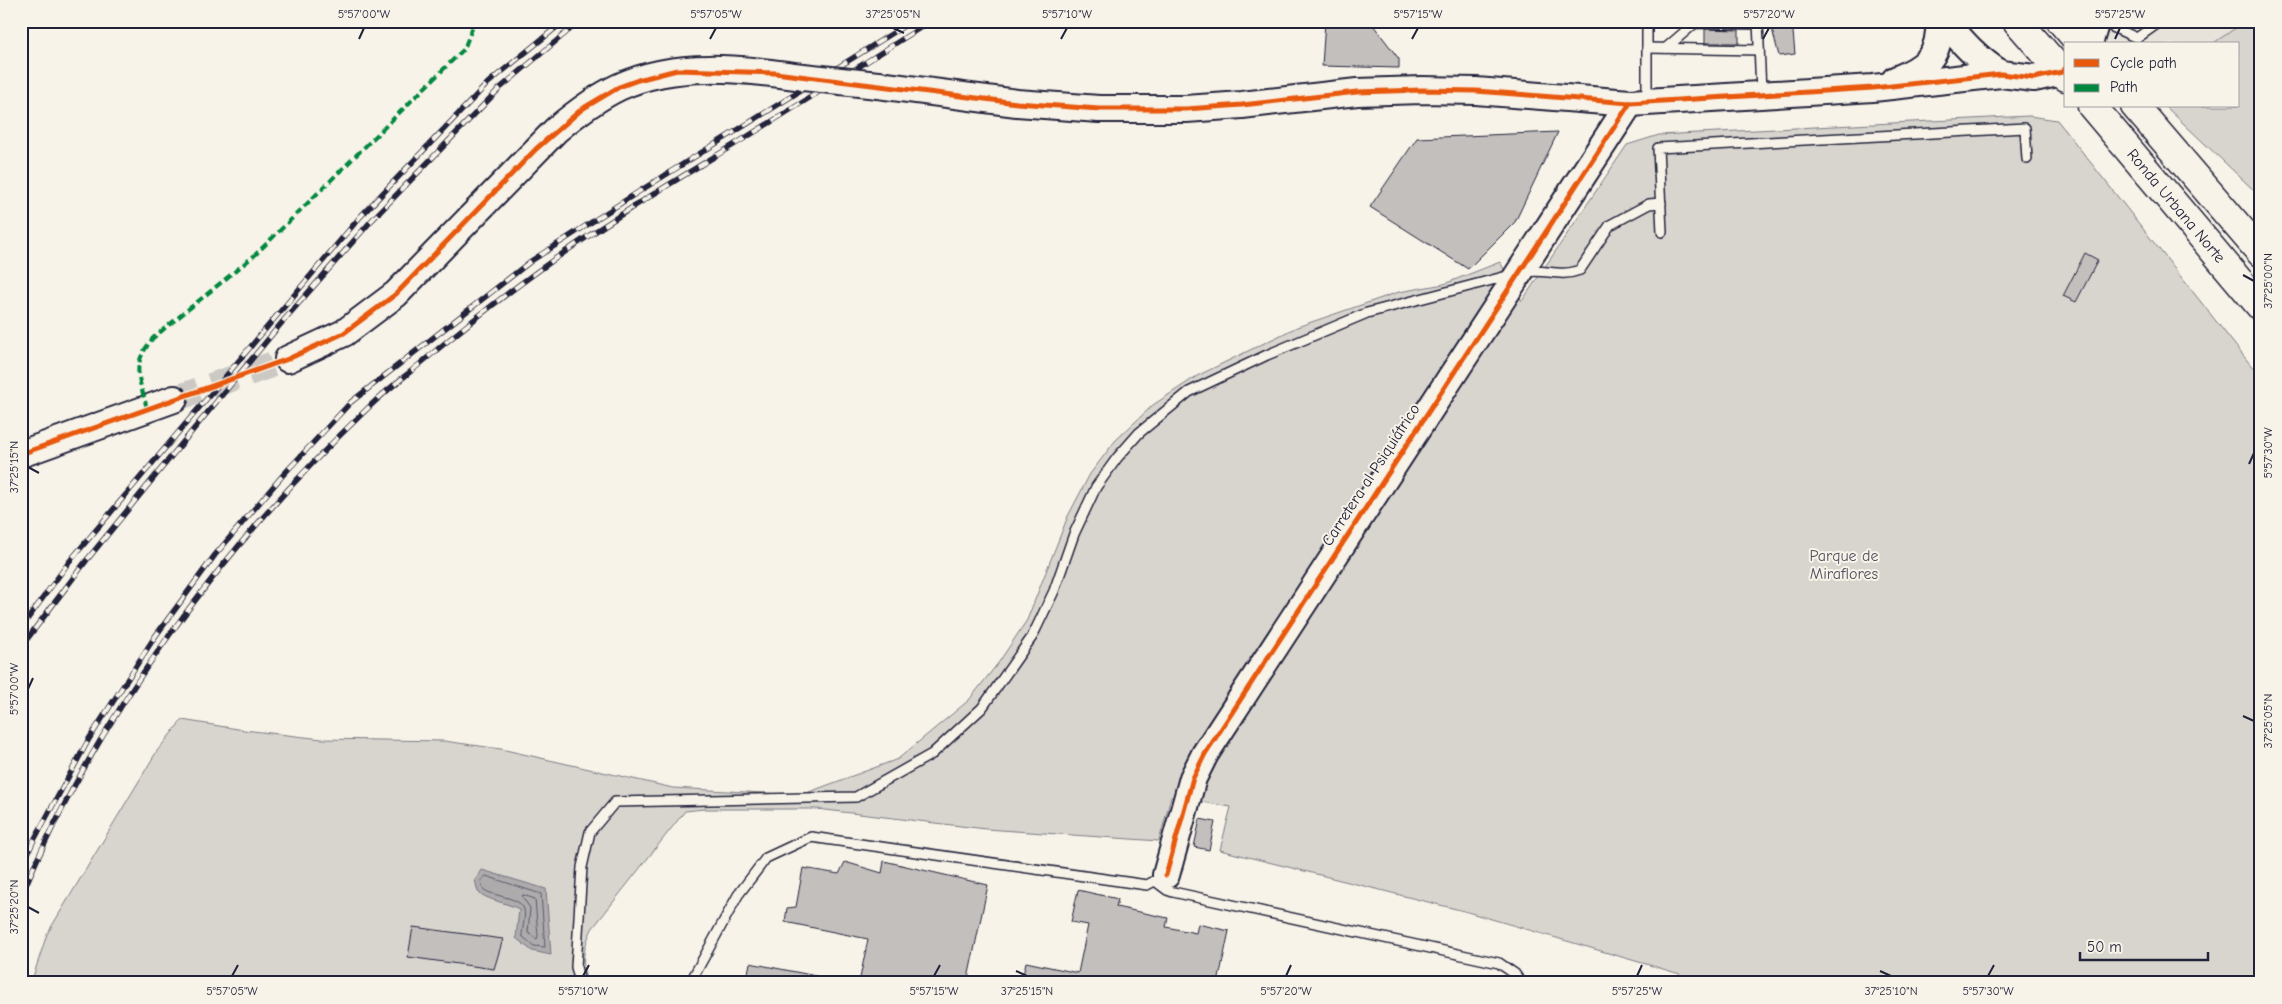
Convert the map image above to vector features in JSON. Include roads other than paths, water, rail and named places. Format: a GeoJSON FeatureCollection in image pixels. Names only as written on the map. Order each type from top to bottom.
{"type":"FeatureCollection","features":[{"type":"Feature","properties":{"kind":"main road"},"geometry":{"type":"LineString","coordinates":[[2017,21],[2064,72]]}},
{"type":"Feature","properties":{"kind":"main road"},"geometry":{"type":"LineString","coordinates":[[2061,21],[2079,42]]}},
{"type":"Feature","properties":{"kind":"main road","name":"Ronda Urbana Norte"},"geometry":{"type":"LineString","coordinates":[[2094,108],[2261,307]]}},
{"type":"Feature","properties":{"kind":"main road","name":"Ronda Urbana Norte"},"geometry":{"type":"LineString","coordinates":[[2137,108],[2261,253]]}},
{"type":"Feature","properties":{"kind":"street"},"geometry":{"type":"LineString","coordinates":[[1873,88],[1908,75],[1928,62],[1937,50],[1940,37],[1939,21]]}},
{"type":"Feature","properties":{"kind":"street"},"geometry":{"type":"LineString","coordinates":[[1945,21],[1967,49],[1983,63],[2001,74]]}},
{"type":"Feature","properties":{"kind":"street"},"geometry":{"type":"LineString","coordinates":[[2090,42],[2098,21]]}},
{"type":"Feature","properties":{"kind":"street"},"geometry":{"type":"LineString","coordinates":[[288,359],[344,334],[378,310],[396,294],[556,130],[582,109],[618,87],[677,70],[726,70],[803,77],[1017,103],[1099,109],[1242,105],[1357,92],[1422,90],[1476,91],[1599,102],[1638,102],[1873,88],[2001,74],[2034,78],[2064,72]]}},
{"type":"Feature","properties":{"kind":"street","name":"Carretera al Psiquiátrico"},"geometry":{"type":"LineString","coordinates":[[1161,878],[1189,795],[1192,778],[1205,754],[1517,274],[1638,102]]}},
{"type":"Feature","properties":{"kind":"street"},"geometry":{"type":"LineString","coordinates":[[21,454],[174,399]]}},
{"type":"Feature","properties":{"kind":"lane"},"geometry":{"type":"LineString","coordinates":[[1632,21],[1646,22],[1646,48],[1638,102]]}},
{"type":"Feature","properties":{"kind":"lane"},"geometry":{"type":"LineString","coordinates":[[2098,21],[2137,38],[2161,21]]}},
{"type":"Feature","properties":{"kind":"lane"},"geometry":{"type":"LineString","coordinates":[[1666,48],[1695,23],[1758,23],[1761,95]]}},
{"type":"Feature","properties":{"kind":"lane"},"geometry":{"type":"LineString","coordinates":[[1646,48],[1758,50]]}},
{"type":"Feature","properties":{"kind":"lane"},"geometry":{"type":"LineString","coordinates":[[1662,232],[1658,148],[2025,128],[2027,159]]}},
{"type":"Feature","properties":{"kind":"lane"},"geometry":{"type":"LineString","coordinates":[[580,983],[576,967],[582,867],[590,832],[615,802],[856,797],[932,754],[982,708],[1032,637],[1054,591],[1074,534],[1096,487],[1117,458],[1146,427],[1189,392],[1266,355],[1368,313],[1535,270],[1558,275],[1580,270],[1610,225],[1649,204],[1661,203]]}},
{"type":"Feature","properties":{"kind":"lane"},"geometry":{"type":"LineString","coordinates":[[690,983],[738,896],[766,858],[811,837],[1147,885],[1161,878],[1167,890],[1173,892],[1499,963],[1515,974],[1521,983]]}},
{"type":"Feature","properties":{"kind":"water"},"geometry":{"type":"Polygon","coordinates":[[[482,870],[546,889],[551,955],[532,951],[516,938],[519,909],[478,892],[475,880],[482,870]]]}},
{"type":"Feature","properties":{"kind":"tunnel"},"geometry":{"type":"LineString","coordinates":[[174,399],[288,359]]}},
{"type":"Feature","properties":{"kind":"railway"},"geometry":{"type":"LineString","coordinates":[[21,628],[69,562],[360,217],[488,83],[564,21]]}},
{"type":"Feature","properties":{"kind":"railway"},"geometry":{"type":"LineString","coordinates":[[21,647],[86,561],[174,453],[284,320],[372,220],[499,89],[580,21]]}},
{"type":"Feature","properties":{"kind":"railway"},"geometry":{"type":"LineString","coordinates":[[21,869],[33,842],[89,739],[154,638],[215,555],[283,475],[351,402],[531,261],[912,21]]}},
{"type":"Feature","properties":{"kind":"railway"},"geometry":{"type":"LineString","coordinates":[[21,896],[52,828],[87,762],[169,635],[263,517],[373,403],[479,316],[563,253],[931,21]]}},
{"type":"Feature","properties":{"kind":"park label","name":"Parque de Miraflores"},"geometry":{"type":"Point","coordinates":[1844,565]}}]}
